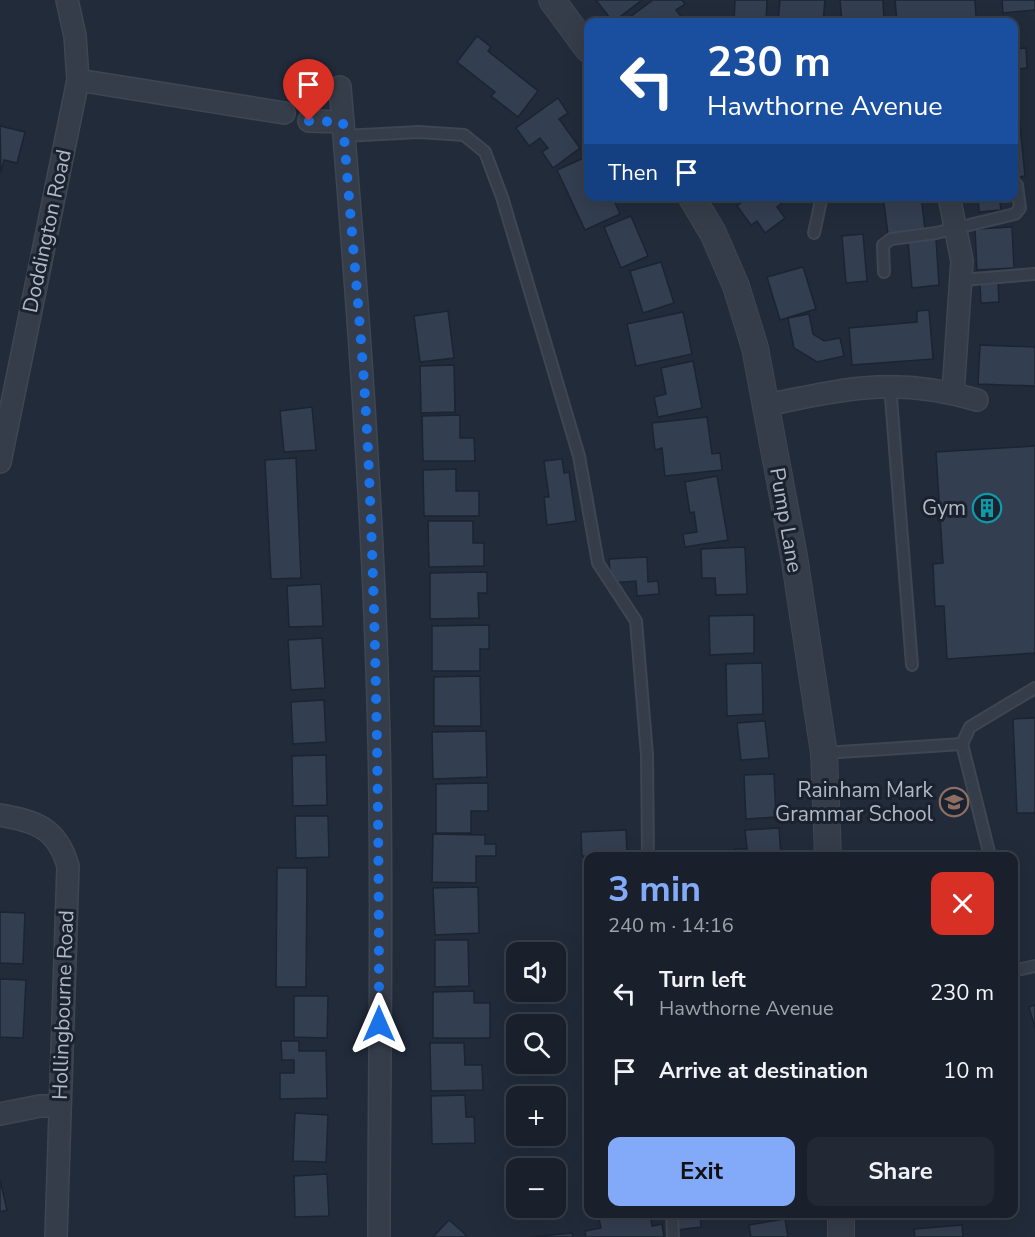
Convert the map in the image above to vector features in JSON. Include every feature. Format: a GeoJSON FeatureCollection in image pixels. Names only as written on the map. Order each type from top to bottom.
{"type":"FeatureCollection","features":[{"type":"Feature","properties":{"kind":"street","name":"Doddington Road"},"geometry":{"type":"LineString","coordinates":[[0,462],[78,80],[75,36],[67,0]]}},
{"type":"Feature","properties":{"kind":"street"},"geometry":{"type":"LineString","coordinates":[[552,0],[584,44]]}},
{"type":"Feature","properties":{"kind":"street"},"geometry":{"type":"LineString","coordinates":[[78,80],[284,113]]}},
{"type":"Feature","properties":{"kind":"street"},"geometry":{"type":"LineString","coordinates":[[340,87],[358,295],[368,451],[379,741],[379,1237]]}},
{"type":"Feature","properties":{"kind":"street"},"geometry":{"type":"LineString","coordinates":[[309,121],[343,129]]}},
{"type":"Feature","properties":{"kind":"street","name":"Pump Lane"},"geometry":{"type":"LineString","coordinates":[[694,201],[713,233],[736,286],[755,348],[794,556],[824,753],[828,852]]}},
{"type":"Feature","properties":{"kind":"street"},"geometry":{"type":"LineString","coordinates":[[950,201],[962,261],[953,393]]}},
{"type":"Feature","properties":{"kind":"street"},"geometry":{"type":"LineString","coordinates":[[766,405],[844,390],[890,385],[953,393],[977,400]]}},
{"type":"Feature","properties":{"kind":"street","name":"Hollingbourne Road"},"geometry":{"type":"LineString","coordinates":[[0,815],[32,820],[54,836],[64,853],[68,866],[58,1106],[56,1237]]}},
{"type":"Feature","properties":{"kind":"street"},"geometry":{"type":"LineString","coordinates":[[0,1114],[40,1106],[58,1106]]}},
{"type":"Feature","properties":{"kind":"street"},"geometry":{"type":"LineString","coordinates":[[840,1218],[841,1237]]}},
{"type":"Feature","properties":{"kind":"lane"},"geometry":{"type":"LineString","coordinates":[[343,129],[464,135],[485,152],[502,197],[579,456],[598,563],[636,621],[647,755],[648,852]]}},
{"type":"Feature","properties":{"kind":"lane"},"geometry":{"type":"LineString","coordinates":[[884,272],[883,245],[891,239],[936,233],[1015,214],[1020,208],[1018,193]]}},
{"type":"Feature","properties":{"kind":"lane"},"geometry":{"type":"LineString","coordinates":[[814,233],[821,201]]}},
{"type":"Feature","properties":{"kind":"lane"},"geometry":{"type":"LineString","coordinates":[[962,280],[1035,274]]}},
{"type":"Feature","properties":{"kind":"lane"},"geometry":{"type":"LineString","coordinates":[[890,385],[912,665]]}},
{"type":"Feature","properties":{"kind":"lane"},"geometry":{"type":"LineString","coordinates":[[989,852],[962,744],[970,727],[1035,688]]}},
{"type":"Feature","properties":{"kind":"lane"},"geometry":{"type":"LineString","coordinates":[[824,753],[962,744]]}},
{"type":"Feature","properties":{"kind":"lane"},"geometry":{"type":"LineString","coordinates":[[1018,970],[1035,966]]}},
{"type":"Feature","properties":{"kind":"lane"},"geometry":{"type":"LineString","coordinates":[[672,1218],[673,1237]]}},
{"type":"Feature","properties":{"kind":"building"},"geometry":{"type":"Polygon","coordinates":[[[596,0],[642,0],[618,18],[610,18],[596,0]]]}},
{"type":"Feature","properties":{"kind":"building"},"geometry":{"type":"Polygon","coordinates":[[[653,0],[682,0],[685,4],[676,10],[682,18],[629,18],[653,0]]]}},
{"type":"Feature","properties":{"kind":"building"},"geometry":{"type":"Polygon","coordinates":[[[735,0],[767,0],[766,18],[734,18],[735,0]]]}},
{"type":"Feature","properties":{"kind":"building"},"geometry":{"type":"Polygon","coordinates":[[[780,0],[825,0],[823,18],[778,18],[780,0]]]}},
{"type":"Feature","properties":{"kind":"building"},"geometry":{"type":"Polygon","coordinates":[[[840,0],[883,0],[884,18],[842,18],[840,0]]]}},
{"type":"Feature","properties":{"kind":"building"},"geometry":{"type":"Polygon","coordinates":[[[895,0],[975,0],[976,17],[897,18],[895,0]]]}},
{"type":"Feature","properties":{"kind":"building"},"geometry":{"type":"Polygon","coordinates":[[[1002,0],[1035,0],[1035,10],[1003,13],[1002,0]]]}},
{"type":"Feature","properties":{"kind":"building"},"geometry":{"type":"Polygon","coordinates":[[[477,36],[491,47],[488,51],[538,91],[518,117],[491,96],[495,92],[457,62],[477,36]]]}},
{"type":"Feature","properties":{"kind":"building"},"geometry":{"type":"Polygon","coordinates":[[[1026,48],[1027,68],[1018,69],[1018,49],[1026,48]]]}},
{"type":"Feature","properties":{"kind":"building"},"geometry":{"type":"Polygon","coordinates":[[[558,98],[568,113],[559,119],[580,148],[553,168],[542,152],[548,148],[540,138],[529,146],[516,128],[558,98]]]}},
{"type":"Feature","properties":{"kind":"building"},"geometry":{"type":"Polygon","coordinates":[[[1018,115],[1019,115],[1025,176],[1018,177],[1018,115]]]}},
{"type":"Feature","properties":{"kind":"building"},"geometry":{"type":"Polygon","coordinates":[[[0,126],[25,132],[17,163],[4,160],[1,173],[0,126]]]}},
{"type":"Feature","properties":{"kind":"building"},"geometry":{"type":"Polygon","coordinates":[[[584,158],[584,201],[614,201],[620,214],[585,230],[557,170],[584,158]]]}},
{"type":"Feature","properties":{"kind":"building"},"geometry":{"type":"Polygon","coordinates":[[[744,201],[785,201],[777,207],[785,218],[765,233],[757,221],[751,225],[737,206],[744,201]]]}},
{"type":"Feature","properties":{"kind":"building"},"geometry":{"type":"Polygon","coordinates":[[[884,201],[922,201],[925,229],[888,234],[884,201]]]}},
{"type":"Feature","properties":{"kind":"building"},"geometry":{"type":"Polygon","coordinates":[[[978,201],[1000,201],[1001,210],[979,212],[978,201]]]}},
{"type":"Feature","properties":{"kind":"building"},"geometry":{"type":"Polygon","coordinates":[[[631,216],[648,256],[621,268],[604,227],[631,216]]]}},
{"type":"Feature","properties":{"kind":"building"},"geometry":{"type":"Polygon","coordinates":[[[1012,227],[1014,268],[977,270],[975,229],[1012,227]]]}},
{"type":"Feature","properties":{"kind":"building"},"geometry":{"type":"Polygon","coordinates":[[[863,234],[867,281],[846,283],[842,236],[863,234]]]}},
{"type":"Feature","properties":{"kind":"building"},"geometry":{"type":"Polygon","coordinates":[[[936,239],[939,285],[912,288],[908,241],[936,239]]]}},
{"type":"Feature","properties":{"kind":"building"},"geometry":{"type":"Polygon","coordinates":[[[661,262],[674,303],[643,313],[630,271],[661,262]]]}},
{"type":"Feature","properties":{"kind":"building"},"geometry":{"type":"Polygon","coordinates":[[[803,267],[816,309],[780,320],[767,277],[803,267]]]}},
{"type":"Feature","properties":{"kind":"building"},"geometry":{"type":"Polygon","coordinates":[[[998,283],[999,302],[981,303],[980,284],[998,283]]]}},
{"type":"Feature","properties":{"kind":"building"},"geometry":{"type":"Polygon","coordinates":[[[929,310],[933,359],[852,365],[849,328],[917,322],[917,311],[929,310]]]}},
{"type":"Feature","properties":{"kind":"building"},"geometry":{"type":"Polygon","coordinates":[[[448,311],[454,358],[420,362],[414,316],[448,311]]]}},
{"type":"Feature","properties":{"kind":"building"},"geometry":{"type":"Polygon","coordinates":[[[683,312],[692,354],[636,366],[627,324],[683,312]]]}},
{"type":"Feature","properties":{"kind":"building"},"geometry":{"type":"Polygon","coordinates":[[[809,314],[813,334],[824,341],[840,338],[844,356],[817,362],[794,348],[788,318],[809,314]]]}},
{"type":"Feature","properties":{"kind":"building"},"geometry":{"type":"Polygon","coordinates":[[[980,345],[1035,347],[1035,386],[978,384],[980,345]]]}},
{"type":"Feature","properties":{"kind":"building"},"geometry":{"type":"Polygon","coordinates":[[[693,361],[702,408],[658,417],[654,397],[666,394],[661,368],[693,361]]]}},
{"type":"Feature","properties":{"kind":"building"},"geometry":{"type":"Polygon","coordinates":[[[454,365],[455,412],[421,413],[420,366],[454,365]]]}},
{"type":"Feature","properties":{"kind":"building"},"geometry":{"type":"Polygon","coordinates":[[[312,407],[316,450],[284,452],[280,411],[312,407]]]}},
{"type":"Feature","properties":{"kind":"building"},"geometry":{"type":"Polygon","coordinates":[[[460,415],[460,438],[474,438],[475,461],[423,461],[422,416],[460,415]]]}},
{"type":"Feature","properties":{"kind":"building"},"geometry":{"type":"Polygon","coordinates":[[[707,417],[712,454],[720,453],[722,470],[665,476],[662,448],[655,450],[652,423],[707,417]]]}},
{"type":"Feature","properties":{"kind":"building","name":"Gym"},"geometry":{"type":"Polygon","coordinates":[[[1035,446],[1035,653],[947,659],[944,606],[935,606],[933,564],[943,563],[936,452],[1035,446]]]}},
{"type":"Feature","properties":{"kind":"building"},"geometry":{"type":"Polygon","coordinates":[[[296,458],[301,578],[271,579],[265,460],[296,458]]]}},
{"type":"Feature","properties":{"kind":"building"},"geometry":{"type":"Polygon","coordinates":[[[562,459],[564,473],[569,472],[576,521],[547,525],[544,497],[549,497],[544,461],[562,459]]]}},
{"type":"Feature","properties":{"kind":"building"},"geometry":{"type":"Polygon","coordinates":[[[456,469],[456,491],[479,491],[479,516],[424,516],[423,470],[456,469]]]}},
{"type":"Feature","properties":{"kind":"building"},"geometry":{"type":"Polygon","coordinates":[[[717,476],[728,540],[685,547],[683,534],[697,532],[694,512],[690,513],[685,482],[717,476]]]}},
{"type":"Feature","properties":{"kind":"building"},"geometry":{"type":"Polygon","coordinates":[[[428,521],[473,521],[473,543],[484,543],[484,566],[429,567],[428,521]]]}},
{"type":"Feature","properties":{"kind":"building"},"geometry":{"type":"Polygon","coordinates":[[[745,547],[747,594],[716,595],[715,578],[702,578],[701,549],[745,547]]]}},
{"type":"Feature","properties":{"kind":"building"},"geometry":{"type":"Polygon","coordinates":[[[647,557],[648,582],[658,581],[659,594],[637,596],[636,581],[611,583],[609,559],[647,557]]]}},
{"type":"Feature","properties":{"kind":"building"},"geometry":{"type":"Polygon","coordinates":[[[487,572],[487,593],[478,593],[479,618],[430,619],[430,573],[487,572]]]}},
{"type":"Feature","properties":{"kind":"building"},"geometry":{"type":"Polygon","coordinates":[[[321,584],[323,626],[289,627],[287,586],[321,584]]]}},
{"type":"Feature","properties":{"kind":"building"},"geometry":{"type":"Polygon","coordinates":[[[754,615],[754,653],[710,655],[709,616],[754,615]]]}},
{"type":"Feature","properties":{"kind":"building"},"geometry":{"type":"Polygon","coordinates":[[[489,625],[489,649],[480,649],[480,671],[432,671],[432,626],[489,625]]]}},
{"type":"Feature","properties":{"kind":"building"},"geometry":{"type":"Polygon","coordinates":[[[322,638],[325,688],[291,690],[288,640],[322,638]]]}},
{"type":"Feature","properties":{"kind":"building"},"geometry":{"type":"Polygon","coordinates":[[[762,663],[763,714],[727,716],[726,664],[762,663]]]}},
{"type":"Feature","properties":{"kind":"building"},"geometry":{"type":"Polygon","coordinates":[[[480,676],[481,726],[434,726],[434,677],[480,676]]]}},
{"type":"Feature","properties":{"kind":"building"},"geometry":{"type":"Polygon","coordinates":[[[324,700],[326,742],[293,744],[291,702],[324,700]]]}},
{"type":"Feature","properties":{"kind":"building"},"geometry":{"type":"Polygon","coordinates":[[[1035,718],[1035,813],[1017,813],[1013,719],[1035,718]]]}},
{"type":"Feature","properties":{"kind":"building"},"geometry":{"type":"Polygon","coordinates":[[[765,721],[769,758],[741,760],[737,723],[765,721]]]}},
{"type":"Feature","properties":{"kind":"building"},"geometry":{"type":"Polygon","coordinates":[[[486,731],[487,777],[433,779],[432,732],[486,731]]]}},
{"type":"Feature","properties":{"kind":"building"},"geometry":{"type":"Polygon","coordinates":[[[326,755],[327,805],[293,806],[292,756],[326,755]]]}},
{"type":"Feature","properties":{"kind":"building"},"geometry":{"type":"Polygon","coordinates":[[[774,774],[776,817],[746,819],[744,775],[774,774]]]}},
{"type":"Feature","properties":{"kind":"building"},"geometry":{"type":"Polygon","coordinates":[[[488,783],[488,811],[471,811],[471,833],[436,833],[436,784],[488,783]]]}},
{"type":"Feature","properties":{"kind":"building"},"geometry":{"type":"Polygon","coordinates":[[[295,816],[328,816],[329,857],[296,858],[295,816]]]}},
{"type":"Feature","properties":{"kind":"building"},"geometry":{"type":"Polygon","coordinates":[[[779,828],[781,852],[735,852],[735,849],[747,849],[745,830],[779,828]]]}},
{"type":"Feature","properties":{"kind":"building"},"geometry":{"type":"Polygon","coordinates":[[[626,830],[627,852],[584,852],[582,856],[581,832],[626,830]]]}},
{"type":"Feature","properties":{"kind":"building"},"geometry":{"type":"Polygon","coordinates":[[[433,834],[485,835],[485,844],[496,844],[496,856],[476,856],[476,883],[432,882],[433,834]]]}},
{"type":"Feature","properties":{"kind":"building"},"geometry":{"type":"Polygon","coordinates":[[[277,868],[307,868],[306,987],[276,987],[277,868]]]}},
{"type":"Feature","properties":{"kind":"building"},"geometry":{"type":"Polygon","coordinates":[[[478,887],[479,933],[435,935],[433,888],[478,887]]]}},
{"type":"Feature","properties":{"kind":"building"},"geometry":{"type":"Polygon","coordinates":[[[0,912],[25,913],[23,964],[0,963],[0,912]]]}},
{"type":"Feature","properties":{"kind":"building"},"geometry":{"type":"Polygon","coordinates":[[[435,940],[468,940],[469,986],[435,987],[435,940]]]}},
{"type":"Feature","properties":{"kind":"building"},"geometry":{"type":"Polygon","coordinates":[[[0,979],[26,980],[23,1038],[0,1037],[0,979]]]}},
{"type":"Feature","properties":{"kind":"building"},"geometry":{"type":"Polygon","coordinates":[[[474,991],[474,1003],[490,1003],[490,1038],[433,1038],[433,992],[474,991]]]}},
{"type":"Feature","properties":{"kind":"building"},"geometry":{"type":"Polygon","coordinates":[[[294,996],[328,996],[327,1038],[294,1037],[294,996]]]}},
{"type":"Feature","properties":{"kind":"building"},"geometry":{"type":"Polygon","coordinates":[[[1035,1005],[1035,1028],[1029,1007],[1035,1005]]]}},
{"type":"Feature","properties":{"kind":"building"},"geometry":{"type":"Polygon","coordinates":[[[281,1041],[299,1041],[299,1051],[326,1051],[327,1098],[280,1099],[280,1073],[294,1073],[294,1060],[282,1060],[281,1041]]]}},
{"type":"Feature","properties":{"kind":"building"},"geometry":{"type":"Polygon","coordinates":[[[430,1043],[464,1043],[465,1065],[482,1065],[483,1090],[431,1091],[430,1043]]]}},
{"type":"Feature","properties":{"kind":"building"},"geometry":{"type":"Polygon","coordinates":[[[465,1095],[466,1117],[474,1117],[475,1143],[432,1144],[431,1096],[465,1095]]]}},
{"type":"Feature","properties":{"kind":"building"},"geometry":{"type":"Polygon","coordinates":[[[295,1113],[328,1115],[326,1162],[293,1161],[295,1113]]]}},
{"type":"Feature","properties":{"kind":"building"},"geometry":{"type":"Polygon","coordinates":[[[327,1174],[329,1216],[295,1217],[294,1176],[327,1174]]]}},
{"type":"Feature","properties":{"kind":"building"},"geometry":{"type":"Polygon","coordinates":[[[0,1180],[7,1210],[0,1212],[0,1180]]]}},
{"type":"Feature","properties":{"kind":"building"},"geometry":{"type":"Polygon","coordinates":[[[651,1218],[652,1226],[662,1224],[664,1237],[586,1237],[585,1231],[601,1228],[599,1219],[651,1218]]]}},
{"type":"Feature","properties":{"kind":"building"},"geometry":{"type":"Polygon","coordinates":[[[676,1218],[700,1218],[701,1227],[677,1230],[676,1218]]]}},
{"type":"Feature","properties":{"kind":"building"},"geometry":{"type":"Polygon","coordinates":[[[785,1219],[788,1237],[751,1237],[749,1225],[785,1219]]]}},
{"type":"Feature","properties":{"kind":"building"},"geometry":{"type":"Polygon","coordinates":[[[449,1220],[465,1234],[466,1237],[433,1237],[449,1220]]]}},
{"type":"Feature","properties":{"kind":"building"},"geometry":{"type":"Polygon","coordinates":[[[962,1225],[963,1237],[915,1237],[914,1229],[962,1225]]]}},
{"type":"Feature","properties":{"kind":"building"},"geometry":{"type":"Polygon","coordinates":[[[572,1233],[573,1237],[530,1237],[572,1233]]]}},
{"type":"Feature","properties":{"kind":"place","name":"Gym"},"geometry":{"type":"Point","coordinates":[987,508]}},
{"type":"Feature","properties":{"kind":"place","name":"Rainham Mark Grammar School"},"geometry":{"type":"Point","coordinates":[954,802]}},
{"type":"Feature","properties":{"kind":"route"},"geometry":{"type":"LineString","coordinates":[[309,121],[343,122],[358,295],[368,451],[379,741],[379,1024]]}}]}
